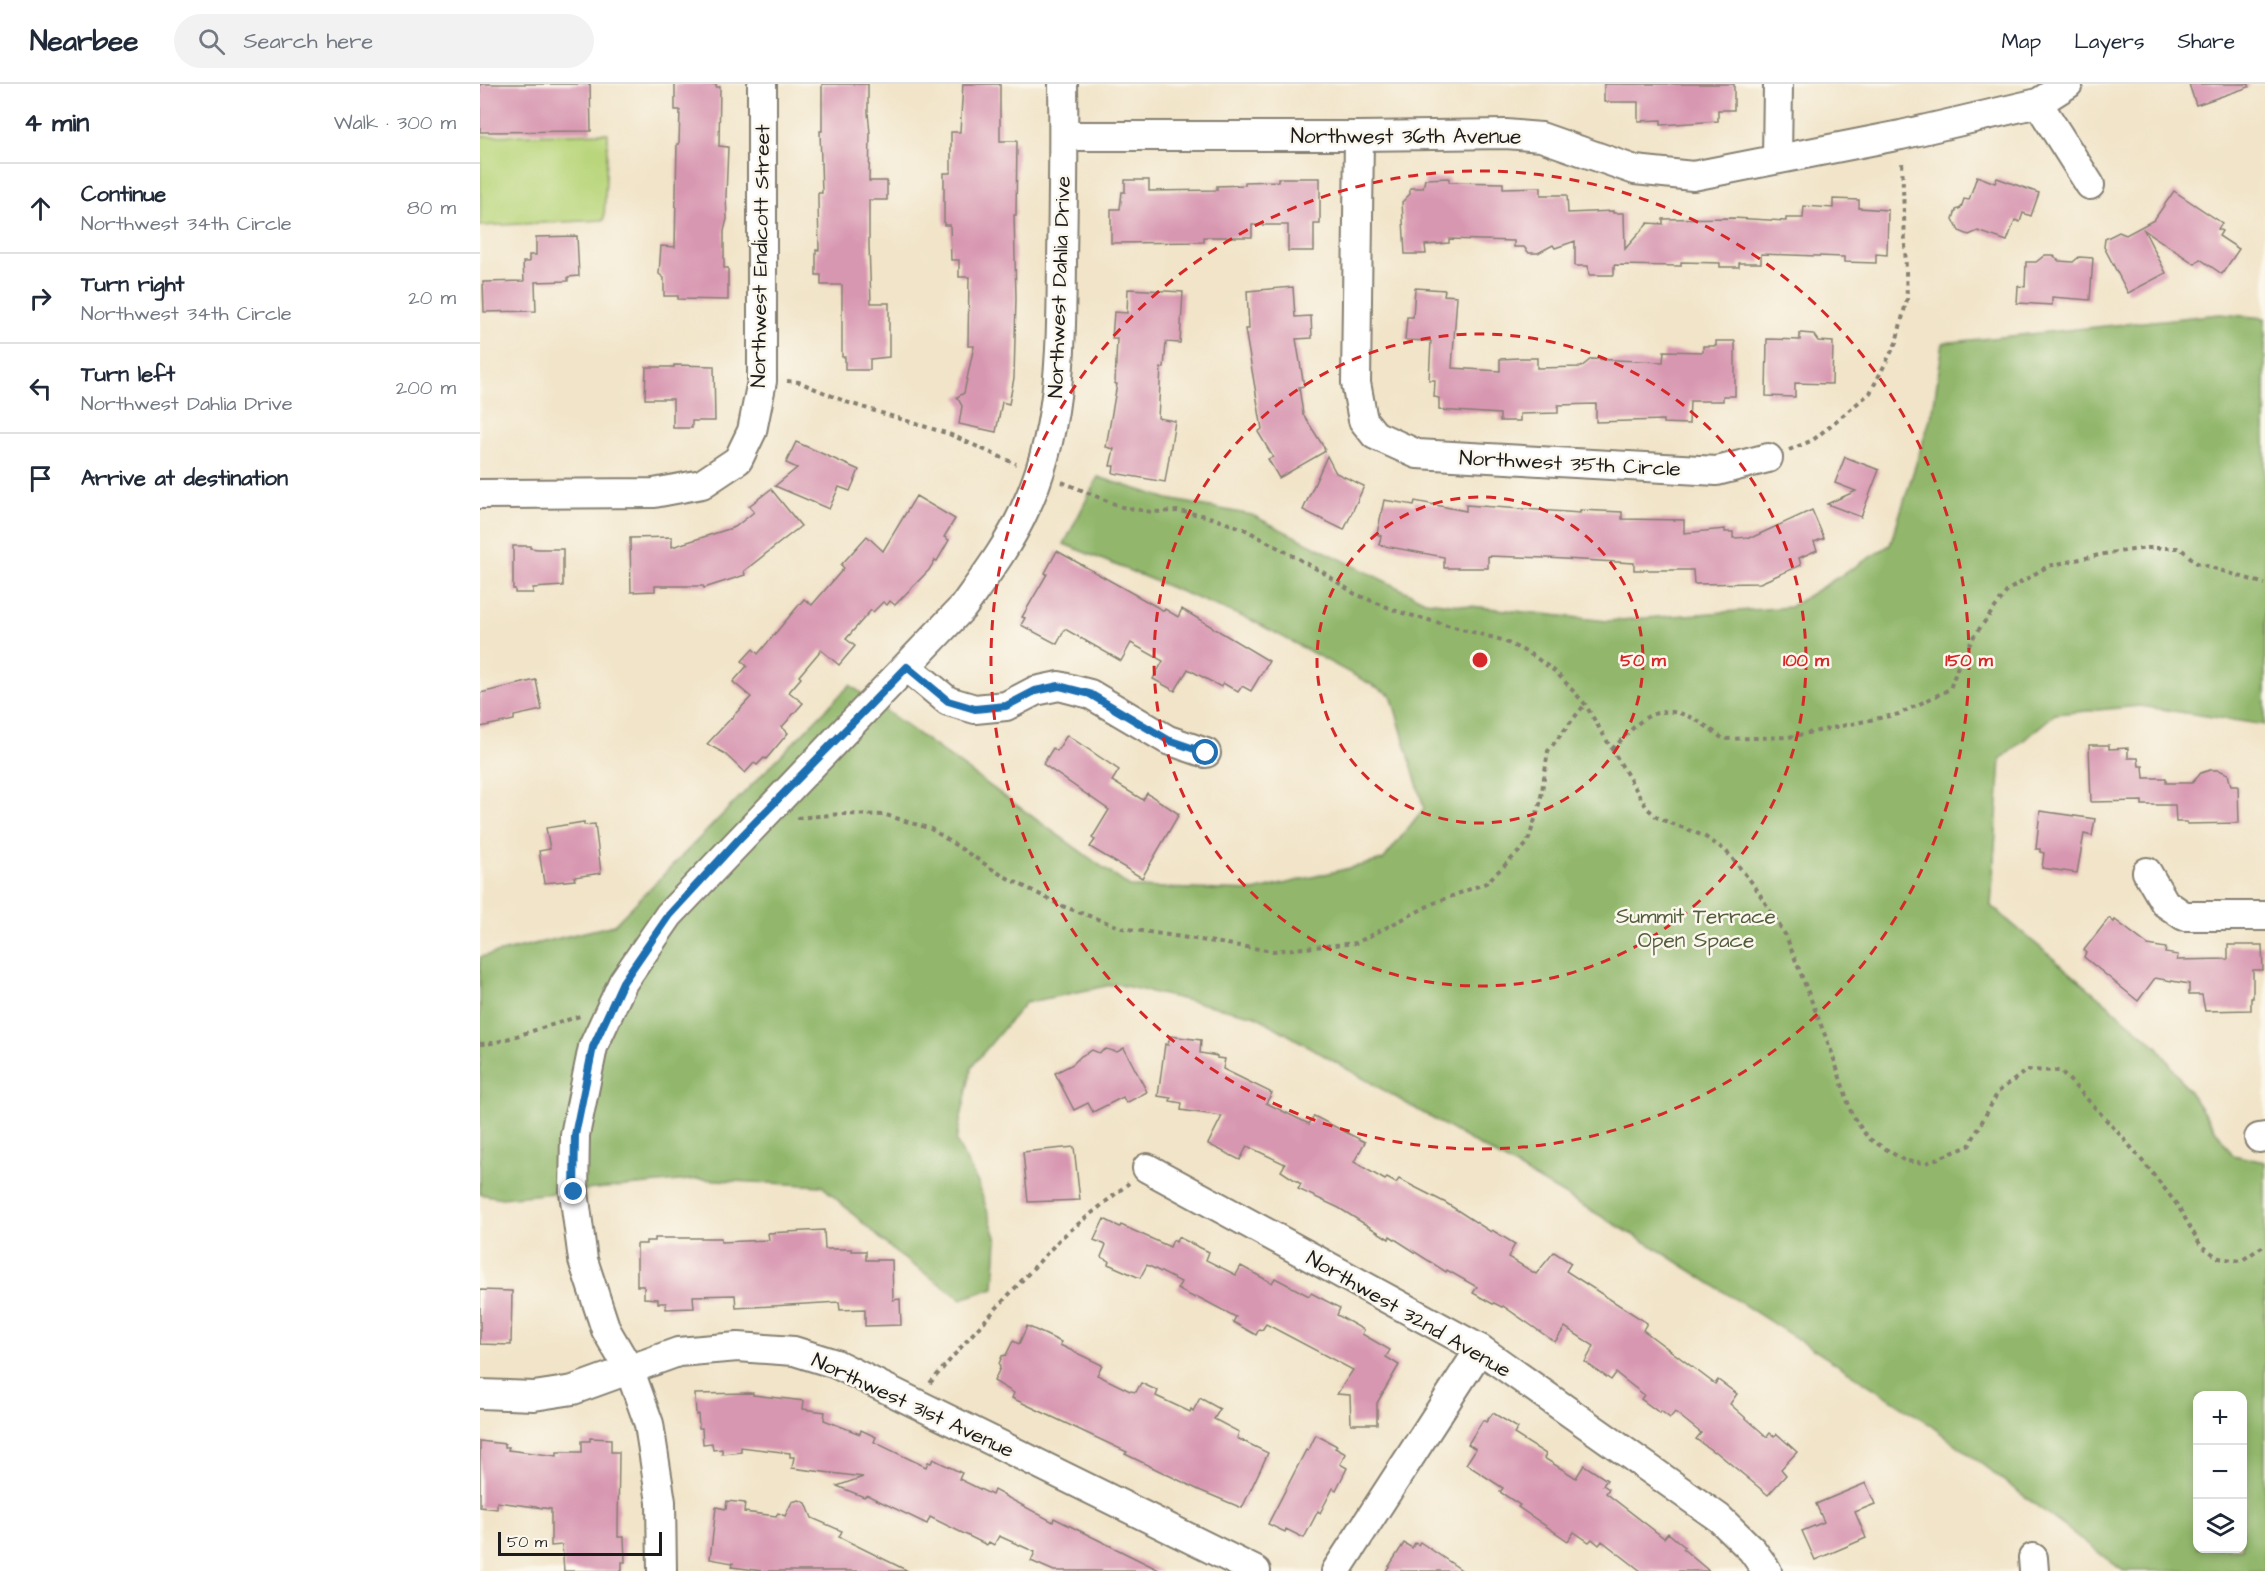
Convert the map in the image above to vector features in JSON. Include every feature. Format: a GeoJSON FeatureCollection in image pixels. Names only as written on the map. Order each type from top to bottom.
{"type":"FeatureCollection","features":[{"type":"Feature","properties":{"kind":"street","name":"Northwest Endicott Street"},"geometry":{"type":"LineString","coordinates":[[480,494],[654,493],[702,484],[738,460],[752,431],[762,381],[762,84]]}},
{"type":"Feature","properties":{"kind":"street","name":"Northwest Dahlia Drive"},"geometry":{"type":"LineString","coordinates":[[662,1571],[661,1502],[649,1424],[630,1371],[606,1330],[583,1260],[574,1192],[575,1135],[593,1047],[623,982],[669,915],[963,607],[998,559],[1024,511],[1039,473],[1055,414],[1061,360],[1063,84]]}},
{"type":"Feature","properties":{"kind":"street"},"geometry":{"type":"LineString","coordinates":[[1777,159],[1778,84]]}},
{"type":"Feature","properties":{"kind":"street","name":"Northwest 36th Avenue"},"geometry":{"type":"LineString","coordinates":[[1064,136],[1506,134],[1541,136],[1635,170],[1692,176],[1901,135],[2038,103],[2068,84]]}},
{"type":"Feature","properties":{"kind":"street"},"geometry":{"type":"LineString","coordinates":[[2038,103],[2090,185]]}},
{"type":"Feature","properties":{"kind":"street","name":"Northwest 35th Circle"},"geometry":{"type":"LineString","coordinates":[[1359,136],[1356,383],[1363,420],[1375,435],[1417,454],[1717,471],[1768,458]]}},
{"type":"Feature","properties":{"kind":"street"},"geometry":{"type":"LineString","coordinates":[[907,667],[948,701],[975,709],[1006,706],[1035,691],[1059,686],[1090,694],[1168,740],[1206,753]]}},
{"type":"Feature","properties":{"kind":"street"},"geometry":{"type":"LineString","coordinates":[[2147,872],[2165,903],[2184,916],[2265,916]]}},
{"type":"Feature","properties":{"kind":"street","name":"Northwest 32nd Avenue"},"geometry":{"type":"LineString","coordinates":[[1147,1168],[1480,1349],[1719,1518],[1752,1550],[1767,1571]]}},
{"type":"Feature","properties":{"kind":"street","name":"Northwest 31st Avenue"},"geometry":{"type":"LineString","coordinates":[[480,1394],[534,1396],[573,1390],[678,1352],[738,1347],[794,1351],[836,1364],[1256,1571]]}},
{"type":"Feature","properties":{"kind":"street"},"geometry":{"type":"LineString","coordinates":[[1336,1571],[1480,1349]]}},
{"type":"Feature","properties":{"kind":"path"},"geometry":{"type":"LineString","coordinates":[[1768,458],[1813,440],[1870,393],[1896,343],[1907,299],[1901,135]]}},
{"type":"Feature","properties":{"kind":"path"},"geometry":{"type":"LineString","coordinates":[[762,381],[799,381],[849,403],[950,434],[1122,507],[1152,512],[1178,511],[1206,516],[1244,529],[1314,567],[1355,594],[1400,612],[1469,629],[1532,655],[1556,672],[1585,704],[1647,808],[1658,818],[1704,836],[1726,851],[1754,885],[1786,936],[1832,1053],[1851,1115],[1868,1138],[1905,1161],[1926,1163],[1969,1146],[1998,1092],[2026,1070],[2061,1071],[2154,1175],[2178,1206],[2201,1246],[2219,1258],[2241,1262],[2265,1245]]}},
{"type":"Feature","properties":{"kind":"path"},"geometry":{"type":"LineString","coordinates":[[1612,749],[1648,717],[1672,711],[1701,721],[1723,739],[1790,737],[1899,714],[1950,689],[1958,666],[1974,636],[2008,590],[2048,566],[2109,553],[2148,548],[2180,548],[2197,563],[2265,584]]}},
{"type":"Feature","properties":{"kind":"path"},"geometry":{"type":"LineString","coordinates":[[757,821],[770,822],[841,814],[886,815],[931,830],[1000,874],[1062,906],[1122,928],[1273,951],[1356,943],[1434,903],[1486,883],[1527,844],[1540,804],[1548,751],[1585,704]]}},
{"type":"Feature","properties":{"kind":"path"},"geometry":{"type":"LineString","coordinates":[[480,1044],[494,1042],[612,1007]]}},
{"type":"Feature","properties":{"kind":"path"},"geometry":{"type":"LineString","coordinates":[[914,1402],[1061,1238],[1147,1168]]}},
{"type":"Feature","properties":{"kind":"green space"},"geometry":{"type":"Polygon","coordinates":[[[608,133],[604,220],[480,226],[480,136],[608,133]]]}},
{"type":"Feature","properties":{"kind":"green space","name":"Summit Terrace Open Space"},"geometry":{"type":"Polygon","coordinates":[[[2220,314],[2265,318],[2265,725],[2140,706],[2055,714],[2001,759],[1991,906],[2158,1047],[2233,1155],[2265,1162],[2265,1571],[2123,1571],[1922,1419],[1654,1247],[1256,1016],[1116,984],[1025,1003],[972,1066],[956,1141],[978,1183],[997,1240],[994,1288],[961,1299],[896,1253],[822,1186],[700,1179],[502,1198],[480,1194],[480,957],[614,925],[850,685],[1130,887],[1254,891],[1383,860],[1424,808],[1391,695],[1253,621],[1064,544],[1098,477],[1168,499],[1252,515],[1425,601],[1607,621],[1790,607],[1890,545],[1933,410],[1943,343],[2220,314]]]}},
{"type":"Feature","properties":{"kind":"building"},"geometry":{"type":"Polygon","coordinates":[[[480,84],[590,84],[591,131],[480,132],[480,84]]]}},
{"type":"Feature","properties":{"kind":"building"},"geometry":{"type":"Polygon","coordinates":[[[675,84],[716,84],[716,87],[720,87],[719,146],[728,147],[724,268],[728,268],[728,300],[678,299],[678,296],[664,296],[664,278],[659,274],[661,246],[675,247],[680,110],[675,110],[675,84]]]}},
{"type":"Feature","properties":{"kind":"building"},"geometry":{"type":"Polygon","coordinates":[[[822,84],[868,84],[869,181],[887,181],[887,200],[869,200],[869,245],[871,303],[889,303],[889,357],[870,359],[870,370],[845,370],[845,357],[842,357],[842,285],[821,285],[821,275],[816,275],[816,250],[819,250],[818,193],[822,193],[820,131],[822,131],[822,84]]]}},
{"type":"Feature","properties":{"kind":"building"},"geometry":{"type":"Polygon","coordinates":[[[963,84],[1000,84],[1000,141],[1017,141],[1016,215],[1014,215],[1016,298],[1014,378],[1009,404],[1002,402],[996,432],[959,424],[962,406],[957,397],[964,393],[974,346],[968,346],[969,277],[959,277],[959,260],[951,260],[950,225],[944,225],[944,173],[951,173],[951,132],[960,132],[963,84]]]}},
{"type":"Feature","properties":{"kind":"building"},"geometry":{"type":"Polygon","coordinates":[[[1604,84],[1734,84],[1734,110],[1718,110],[1718,121],[1661,125],[1661,120],[1638,121],[1638,102],[1604,102],[1604,84]]]}},
{"type":"Feature","properties":{"kind":"building"},"geometry":{"type":"Polygon","coordinates":[[[2189,84],[2249,84],[2249,87],[2196,105],[2189,84]]]}},
{"type":"Feature","properties":{"kind":"building"},"geometry":{"type":"Polygon","coordinates":[[[1977,176],[1995,183],[1997,178],[2039,193],[2031,216],[2023,213],[2020,222],[2015,220],[2007,241],[1978,231],[1969,235],[1959,231],[1953,219],[1964,199],[1969,200],[1977,176]]]}},
{"type":"Feature","properties":{"kind":"building"},"geometry":{"type":"Polygon","coordinates":[[[1278,178],[1320,178],[1320,224],[1314,224],[1314,251],[1288,251],[1288,225],[1252,225],[1252,237],[1204,237],[1204,242],[1111,243],[1111,209],[1120,209],[1122,192],[1125,192],[1125,180],[1149,180],[1149,191],[1217,190],[1217,186],[1278,181],[1278,178]]]}},
{"type":"Feature","properties":{"kind":"building"},"geometry":{"type":"Polygon","coordinates":[[[1449,178],[1449,182],[1503,183],[1503,188],[1541,187],[1541,195],[1567,195],[1568,213],[1613,211],[1613,213],[1624,213],[1625,249],[1648,223],[1663,224],[1663,219],[1733,218],[1786,221],[1786,218],[1803,218],[1804,206],[1833,208],[1833,199],[1859,200],[1859,208],[1888,210],[1887,255],[1876,254],[1876,263],[1844,262],[1844,257],[1761,254],[1761,263],[1739,263],[1739,267],[1720,267],[1720,263],[1681,262],[1681,266],[1614,265],[1614,275],[1589,275],[1588,266],[1575,266],[1575,241],[1555,248],[1553,245],[1538,253],[1529,253],[1524,247],[1514,247],[1514,241],[1449,239],[1449,243],[1425,245],[1426,254],[1405,254],[1402,202],[1410,194],[1410,188],[1423,188],[1425,179],[1449,178]]]}},
{"type":"Feature","properties":{"kind":"building"},"geometry":{"type":"Polygon","coordinates":[[[2174,191],[2222,223],[2218,229],[2222,231],[2219,236],[2239,249],[2222,274],[2200,259],[2195,264],[2144,230],[2166,273],[2128,293],[2104,247],[2105,239],[2119,232],[2126,235],[2154,220],[2174,191]]]}},
{"type":"Feature","properties":{"kind":"building"},"geometry":{"type":"Polygon","coordinates":[[[577,236],[579,276],[568,277],[568,281],[535,282],[536,311],[484,312],[483,282],[524,281],[523,262],[529,262],[529,255],[536,255],[536,237],[577,236]]]}},
{"type":"Feature","properties":{"kind":"building"},"geometry":{"type":"Polygon","coordinates":[[[2045,255],[2053,255],[2059,261],[2073,262],[2079,257],[2093,258],[2090,300],[2052,297],[2052,305],[2017,303],[2018,286],[2025,287],[2026,262],[2036,262],[2045,255]]]}},
{"type":"Feature","properties":{"kind":"building"},"geometry":{"type":"Polygon","coordinates":[[[1293,287],[1295,317],[1311,316],[1312,338],[1296,339],[1304,386],[1299,387],[1303,414],[1325,449],[1324,452],[1279,478],[1268,459],[1273,457],[1258,432],[1262,429],[1245,329],[1249,329],[1247,291],[1293,287]]]}},
{"type":"Feature","properties":{"kind":"building"},"geometry":{"type":"Polygon","coordinates":[[[1415,288],[1445,290],[1444,295],[1457,296],[1452,368],[1500,371],[1500,359],[1519,358],[1537,358],[1537,368],[1581,367],[1591,359],[1663,362],[1664,351],[1703,352],[1703,346],[1716,346],[1716,341],[1735,341],[1735,396],[1723,396],[1723,401],[1690,401],[1689,424],[1663,423],[1663,420],[1596,422],[1596,404],[1558,405],[1558,413],[1520,414],[1520,421],[1500,421],[1500,414],[1439,410],[1439,398],[1434,397],[1435,380],[1429,380],[1431,341],[1405,340],[1407,317],[1413,317],[1415,288]]]}},
{"type":"Feature","properties":{"kind":"building"},"geometry":{"type":"Polygon","coordinates":[[[1128,289],[1183,292],[1180,343],[1166,342],[1164,368],[1161,368],[1158,418],[1175,421],[1165,482],[1113,473],[1114,466],[1110,466],[1114,449],[1106,447],[1117,384],[1115,384],[1117,339],[1112,339],[1114,312],[1127,313],[1128,289]]]}},
{"type":"Feature","properties":{"kind":"building"},"geometry":{"type":"Polygon","coordinates":[[[1800,333],[1813,334],[1818,341],[1833,342],[1832,384],[1795,383],[1795,397],[1766,396],[1767,339],[1800,340],[1800,333]]]}},
{"type":"Feature","properties":{"kind":"building"},"geometry":{"type":"Polygon","coordinates":[[[674,365],[714,366],[715,421],[692,421],[692,428],[673,428],[673,399],[645,399],[646,367],[674,367],[674,365]]]}},
{"type":"Feature","properties":{"kind":"building"},"geometry":{"type":"Polygon","coordinates":[[[796,442],[859,470],[850,491],[839,487],[829,509],[775,486],[797,468],[786,463],[796,442]]]}},
{"type":"Feature","properties":{"kind":"building"},"geometry":{"type":"Polygon","coordinates":[[[1327,456],[1336,473],[1364,486],[1344,530],[1303,510],[1327,456]]]}},
{"type":"Feature","properties":{"kind":"building"},"geometry":{"type":"Polygon","coordinates":[[[1845,457],[1879,470],[1861,517],[1827,504],[1856,491],[1835,483],[1845,457]]]}},
{"type":"Feature","properties":{"kind":"building"},"geometry":{"type":"Polygon","coordinates":[[[771,489],[801,526],[744,571],[745,575],[704,588],[703,586],[655,586],[655,591],[631,592],[630,538],[672,537],[672,547],[735,527],[754,512],[749,506],[771,489]]]}},
{"type":"Feature","properties":{"kind":"building"},"geometry":{"type":"Polygon","coordinates":[[[916,496],[955,519],[944,537],[949,540],[937,561],[935,560],[929,570],[895,605],[890,601],[887,605],[883,602],[873,612],[871,610],[846,639],[855,646],[839,665],[821,650],[789,692],[803,703],[782,727],[788,733],[766,759],[764,758],[757,765],[754,763],[745,773],[724,753],[707,744],[751,697],[733,682],[747,666],[742,661],[753,649],[758,654],[804,599],[812,605],[844,568],[841,565],[867,536],[883,551],[916,496]]]}},
{"type":"Feature","properties":{"kind":"building"},"geometry":{"type":"Polygon","coordinates":[[[1384,500],[1414,505],[1415,501],[1466,511],[1466,505],[1580,513],[1580,510],[1622,512],[1622,519],[1684,520],[1684,533],[1725,529],[1725,532],[1733,532],[1733,538],[1753,537],[1812,510],[1824,538],[1814,542],[1817,550],[1799,558],[1801,565],[1760,583],[1694,584],[1693,570],[1634,570],[1634,563],[1547,558],[1488,556],[1488,568],[1444,568],[1444,557],[1379,545],[1381,536],[1377,534],[1384,500]]]}},
{"type":"Feature","properties":{"kind":"building"},"geometry":{"type":"Polygon","coordinates":[[[513,546],[563,549],[563,586],[533,588],[533,593],[515,593],[513,589],[513,546]]]}},
{"type":"Feature","properties":{"kind":"building"},"geometry":{"type":"Polygon","coordinates":[[[1057,551],[1164,611],[1165,609],[1178,617],[1182,609],[1269,661],[1251,691],[1242,686],[1238,692],[1223,683],[1221,687],[1188,669],[1175,691],[1153,679],[1163,661],[1131,643],[1121,661],[1065,629],[1057,644],[1021,625],[1025,618],[1022,617],[1047,574],[1045,573],[1057,551]]]}},
{"type":"Feature","properties":{"kind":"building"},"geometry":{"type":"Polygon","coordinates":[[[536,680],[542,710],[514,716],[514,720],[480,727],[480,693],[536,680]]]}},
{"type":"Feature","properties":{"kind":"building"},"geometry":{"type":"Polygon","coordinates":[[[1067,735],[1119,770],[1112,781],[1143,800],[1147,793],[1179,814],[1142,878],[1090,847],[1095,840],[1092,838],[1109,810],[1043,764],[1053,748],[1057,751],[1067,735]]]}},
{"type":"Feature","properties":{"kind":"building"},"geometry":{"type":"Polygon","coordinates":[[[2089,745],[2109,745],[2109,749],[2128,748],[2128,758],[2138,758],[2139,766],[2143,766],[2144,778],[2166,778],[2166,783],[2192,783],[2201,773],[2210,770],[2219,770],[2228,774],[2231,786],[2238,786],[2239,823],[2187,824],[2187,822],[2176,822],[2175,805],[2142,805],[2142,801],[2091,802],[2089,745]]]}},
{"type":"Feature","properties":{"kind":"building"},"geometry":{"type":"Polygon","coordinates":[[[2040,811],[2095,819],[2092,836],[2084,834],[2077,873],[2042,868],[2044,853],[2036,849],[2040,811]]]}},
{"type":"Feature","properties":{"kind":"building"},"geometry":{"type":"Polygon","coordinates":[[[584,822],[584,825],[595,824],[601,873],[574,877],[575,880],[544,883],[539,851],[550,849],[546,828],[584,822]]]}},
{"type":"Feature","properties":{"kind":"building"},"geometry":{"type":"Polygon","coordinates":[[[2109,918],[2148,945],[2166,948],[2165,953],[2178,955],[2177,960],[2228,959],[2228,945],[2262,945],[2263,970],[2253,970],[2251,1010],[2205,1011],[2202,995],[2189,995],[2189,984],[2155,978],[2138,1001],[2084,957],[2086,952],[2084,950],[2109,918]]]}},
{"type":"Feature","properties":{"kind":"building"},"geometry":{"type":"Polygon","coordinates":[[[1170,1036],[1201,1040],[1200,1053],[1225,1059],[1223,1069],[1272,1093],[1266,1103],[1309,1124],[1314,1116],[1365,1142],[1354,1162],[1385,1180],[1387,1178],[1396,1183],[1399,1179],[1446,1203],[1491,1232],[1492,1230],[1515,1244],[1508,1257],[1536,1274],[1554,1252],[1571,1263],[1566,1271],[1647,1323],[1643,1330],[1715,1384],[1718,1380],[1737,1394],[1730,1404],[1767,1437],[1770,1433],[1774,1436],[1777,1434],[1797,1452],[1781,1469],[1786,1475],[1768,1495],[1715,1451],[1696,1439],[1701,1433],[1675,1412],[1670,1418],[1661,1411],[1660,1413],[1641,1399],[1644,1395],[1616,1373],[1611,1380],[1585,1362],[1594,1346],[1565,1327],[1555,1342],[1503,1306],[1493,1304],[1473,1293],[1477,1287],[1447,1270],[1446,1272],[1390,1236],[1389,1239],[1339,1208],[1298,1189],[1301,1184],[1281,1171],[1285,1164],[1247,1146],[1240,1160],[1208,1144],[1222,1116],[1181,1110],[1182,1103],[1158,1096],[1165,1044],[1168,1045],[1170,1036]]]}},
{"type":"Feature","properties":{"kind":"building"},"geometry":{"type":"Polygon","coordinates":[[[1124,1048],[1147,1092],[1126,1103],[1123,1097],[1093,1112],[1088,1103],[1074,1110],[1055,1073],[1073,1064],[1092,1050],[1099,1053],[1106,1049],[1117,1052],[1124,1048]]]}},
{"type":"Feature","properties":{"kind":"building"},"geometry":{"type":"Polygon","coordinates":[[[1074,1147],[1080,1200],[1028,1202],[1023,1152],[1074,1147]]]}},
{"type":"Feature","properties":{"kind":"building"},"geometry":{"type":"Polygon","coordinates":[[[1104,1219],[1170,1247],[1173,1240],[1176,1242],[1178,1237],[1209,1252],[1206,1260],[1236,1275],[1241,1266],[1272,1283],[1275,1278],[1309,1296],[1311,1293],[1340,1308],[1337,1315],[1364,1330],[1362,1334],[1390,1350],[1386,1357],[1399,1365],[1377,1403],[1377,1424],[1351,1424],[1350,1395],[1337,1394],[1353,1370],[1266,1324],[1262,1330],[1259,1329],[1256,1335],[1233,1322],[1236,1317],[1196,1296],[1195,1298],[1177,1289],[1181,1282],[1147,1265],[1140,1278],[1108,1264],[1109,1261],[1101,1257],[1106,1245],[1094,1240],[1104,1219]]]}},
{"type":"Feature","properties":{"kind":"building"},"geometry":{"type":"Polygon","coordinates":[[[824,1230],[825,1249],[866,1251],[866,1260],[892,1260],[893,1300],[900,1299],[901,1325],[865,1326],[865,1309],[840,1310],[839,1302],[736,1308],[735,1295],[693,1296],[694,1308],[666,1309],[666,1303],[658,1303],[658,1299],[644,1298],[644,1286],[637,1286],[637,1244],[655,1241],[655,1238],[721,1238],[721,1242],[769,1240],[768,1233],[824,1230]]]}},
{"type":"Feature","properties":{"kind":"building"},"geometry":{"type":"Polygon","coordinates":[[[480,1290],[512,1291],[511,1345],[480,1344],[480,1290]]]}},
{"type":"Feature","properties":{"kind":"building"},"geometry":{"type":"Polygon","coordinates":[[[1027,1326],[1102,1365],[1097,1375],[1130,1391],[1136,1392],[1141,1383],[1158,1391],[1156,1396],[1190,1412],[1191,1409],[1193,1411],[1200,1398],[1220,1409],[1214,1419],[1239,1432],[1237,1438],[1268,1453],[1242,1508],[1199,1490],[1125,1454],[1127,1452],[1012,1398],[1014,1393],[994,1381],[1002,1356],[1006,1355],[1013,1341],[1019,1344],[1027,1326]]]}},
{"type":"Feature","properties":{"kind":"building"},"geometry":{"type":"Polygon","coordinates":[[[753,1393],[753,1395],[804,1401],[803,1409],[825,1412],[824,1420],[860,1434],[861,1430],[876,1437],[874,1442],[926,1467],[933,1459],[962,1473],[959,1479],[992,1495],[994,1490],[1053,1522],[1054,1518],[1161,1571],[1054,1571],[1031,1561],[1035,1552],[999,1536],[994,1545],[989,1542],[987,1545],[930,1517],[927,1524],[867,1495],[864,1497],[837,1486],[863,1477],[792,1468],[794,1457],[790,1457],[790,1453],[741,1447],[741,1452],[722,1454],[722,1449],[713,1450],[712,1443],[703,1444],[702,1428],[699,1428],[698,1414],[696,1415],[695,1394],[753,1393]]]}},
{"type":"Feature","properties":{"kind":"building"},"geometry":{"type":"Polygon","coordinates":[[[1493,1413],[1518,1428],[1514,1434],[1546,1454],[1544,1458],[1576,1478],[1584,1465],[1607,1480],[1603,1485],[1609,1489],[1606,1493],[1664,1538],[1668,1533],[1709,1571],[1641,1571],[1602,1541],[1599,1545],[1592,1539],[1589,1542],[1574,1532],[1568,1541],[1518,1507],[1520,1505],[1500,1492],[1503,1488],[1466,1464],[1476,1449],[1468,1444],[1483,1420],[1486,1422],[1493,1413]]]}},
{"type":"Feature","properties":{"kind":"building"},"geometry":{"type":"Polygon","coordinates":[[[1316,1435],[1337,1446],[1335,1448],[1346,1454],[1340,1464],[1347,1468],[1336,1490],[1333,1488],[1320,1513],[1318,1511],[1304,1538],[1286,1529],[1285,1532],[1268,1524],[1316,1435]]]}},
{"type":"Feature","properties":{"kind":"building"},"geometry":{"type":"Polygon","coordinates":[[[590,1438],[611,1439],[611,1452],[619,1452],[618,1537],[624,1537],[625,1562],[622,1562],[622,1571],[564,1571],[562,1545],[551,1546],[551,1509],[497,1502],[497,1509],[480,1507],[480,1441],[505,1444],[505,1447],[509,1447],[508,1450],[557,1456],[557,1452],[582,1452],[582,1441],[590,1441],[590,1438]]]}},
{"type":"Feature","properties":{"kind":"building"},"geometry":{"type":"Polygon","coordinates":[[[1866,1483],[1875,1504],[1855,1512],[1866,1538],[1815,1560],[1802,1531],[1824,1522],[1816,1504],[1866,1483]]]}},
{"type":"Feature","properties":{"kind":"building"},"geometry":{"type":"Polygon","coordinates":[[[799,1500],[806,1503],[812,1518],[842,1531],[839,1537],[908,1571],[763,1571],[732,1567],[733,1563],[710,1559],[716,1507],[726,1509],[727,1501],[745,1503],[744,1512],[776,1516],[778,1513],[785,1516],[792,1502],[799,1500]]]}},
{"type":"Feature","properties":{"kind":"building"},"geometry":{"type":"Polygon","coordinates":[[[1420,1542],[1463,1571],[1386,1571],[1404,1543],[1412,1548],[1415,1543],[1418,1545],[1420,1542]]]}},
{"type":"Feature","properties":{"kind":"route"},"geometry":{"type":"LineString","coordinates":[[574,1192],[575,1135],[593,1047],[623,982],[669,915],[739,839],[907,667],[948,701],[975,709],[1006,706],[1035,691],[1059,686],[1090,694],[1168,740],[1206,753]]}}]}
